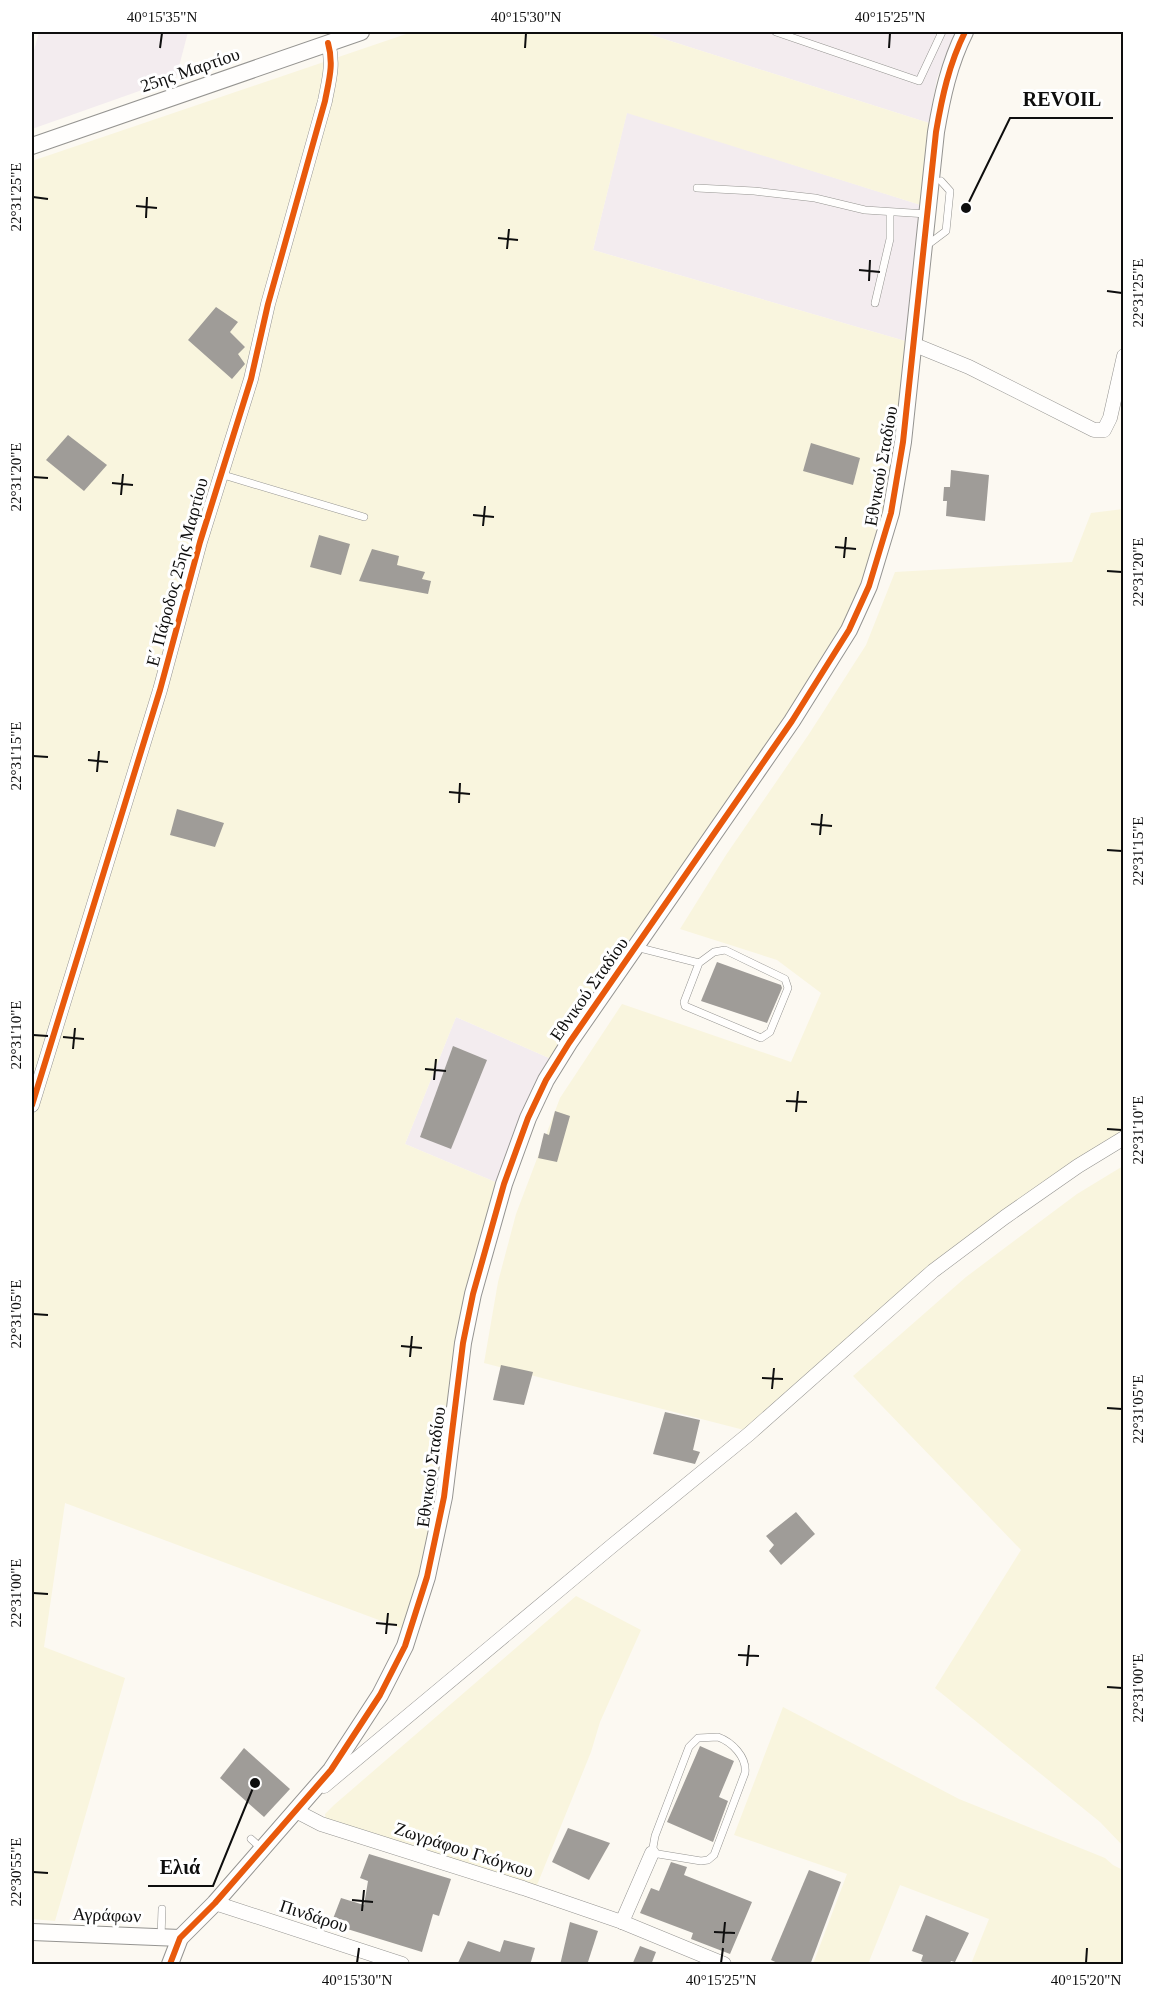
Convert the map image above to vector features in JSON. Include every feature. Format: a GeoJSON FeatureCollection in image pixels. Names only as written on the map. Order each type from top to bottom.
{"type":"FeatureCollection","features":[{"type":"Feature","properties":{"kind":"street","name":"25ης Μαρτίου"},"geometry":{"type":"LineString","coordinates":[[32,146],[361,32]]}},
{"type":"Feature","properties":{"kind":"street","name":"Εθνικού Σταδίου"},"geometry":{"type":"LineString","coordinates":[[180,1938],[215,1903],[256,1844],[300,1807],[331,1770],[380,1695],[405,1646],[436,1541],[444,1497],[463,1343],[473,1294],[504,1184],[528,1118],[546,1080],[563,1053],[792,721],[849,630],[869,586],[891,513],[903,442],[942,94],[965,32]]}},
{"type":"Feature","properties":{"kind":"street","name":"Ε΄ Πάροδος 25ης Μαρτίου"},"geometry":{"type":"LineString","coordinates":[[32,1105],[160,690],[200,542],[251,379],[268,304],[332,70],[327,43]]}},
{"type":"Feature","properties":{"kind":"street"},"geometry":{"type":"LineString","coordinates":[[915,345],[969,367],[1094,430],[1104,430],[1110,418],[1124,356]]}},
{"type":"Feature","properties":{"kind":"street"},"geometry":{"type":"LineString","coordinates":[[300,1807],[749,1434],[933,1271],[1078,1166],[1124,1138]]}},
{"type":"Feature","properties":{"kind":"street","name":"Ζωγράφου Γκόγκου"},"geometry":{"type":"LineString","coordinates":[[300,1807],[321,1824],[622,1922],[724,1965]]}},
{"type":"Feature","properties":{"kind":"street"},"geometry":{"type":"LineString","coordinates":[[622,1922],[652,1853]]}},
{"type":"Feature","properties":{"kind":"street","name":"Πινδάρου"},"geometry":{"type":"LineString","coordinates":[[215,1903],[402,1965]]}},
{"type":"Feature","properties":{"kind":"street","name":"Αγράφων"},"geometry":{"type":"LineString","coordinates":[[32,1932],[180,1938]]}},
{"type":"Feature","properties":{"kind":"street"},"geometry":{"type":"LineString","coordinates":[[170,1965],[180,1938]]}},
{"type":"Feature","properties":{"kind":"lane"},"geometry":{"type":"LineString","coordinates":[[776,32],[919,81],[942,32]]}},
{"type":"Feature","properties":{"kind":"lane"},"geometry":{"type":"LineString","coordinates":[[924,248],[945,231],[950,191],[941,181]]}},
{"type":"Feature","properties":{"kind":"lane"},"geometry":{"type":"LineString","coordinates":[[697,188],[754,191],[815,198],[865,210],[927,214]]}},
{"type":"Feature","properties":{"kind":"lane"},"geometry":{"type":"LineString","coordinates":[[875,303],[890,239],[890,213]]}},
{"type":"Feature","properties":{"kind":"lane"},"geometry":{"type":"LineString","coordinates":[[220,474],[364,517]]}},
{"type":"Feature","properties":{"kind":"lane"},"geometry":{"type":"LineString","coordinates":[[636,946],[699,963]]}},
{"type":"Feature","properties":{"kind":"lane"},"geometry":{"type":"LineString","coordinates":[[725,950],[785,979],[788,988],[770,1032],[766,1036],[760,1038],[688,1009],[684,1002],[699,963],[714,952],[725,950]]}},
{"type":"Feature","properties":{"kind":"lane"},"geometry":{"type":"LineString","coordinates":[[698,1738],[725,1739],[744,1759],[746,1766],[714,1855],[708,1860],[701,1861],[652,1853],[655,1836],[689,1747],[698,1738]]}},
{"type":"Feature","properties":{"kind":"lane"},"geometry":{"type":"LineString","coordinates":[[161,1937],[162,1909]]}},
{"type":"Feature","properties":{"kind":"shaded area"},"geometry":{"type":"Polygon","coordinates":[[[39,32],[188,32],[176,78],[32,129],[32,58],[39,32]]]}},
{"type":"Feature","properties":{"kind":"shaded area"},"geometry":{"type":"Polygon","coordinates":[[[412,32],[642,32],[929,123],[927,207],[627,113],[593,250],[912,343],[892,480],[861,595],[835,644],[558,1062],[456,1017],[405,1144],[500,1184],[432,1537],[403,1629],[65,1503],[44,1647],[125,1678],[55,1921],[32,1919],[32,161],[412,32]]]}},
{"type":"Feature","properties":{"kind":"shaded area"},"geometry":{"type":"Polygon","coordinates":[[[642,32],[957,32],[937,78],[929,123],[642,32]]]}},
{"type":"Feature","properties":{"kind":"shaded area"},"geometry":{"type":"Polygon","coordinates":[[[627,112],[927,207],[912,343],[593,250],[627,112]]]}},
{"type":"Feature","properties":{"kind":"shaded area"},"geometry":{"type":"Polygon","coordinates":[[[1123,509],[1123,1131],[979,1229],[744,1430],[484,1363],[498,1282],[516,1214],[560,1098],[622,1004],[791,1062],[821,993],[777,960],[680,929],[726,855],[809,734],[866,645],[895,572],[1072,562],[1091,513],[1123,509]]]}},
{"type":"Feature","properties":{"kind":"shaded area"},"geometry":{"type":"Polygon","coordinates":[[[456,1017],[558,1062],[500,1184],[405,1144],[456,1017]]]}},
{"type":"Feature","properties":{"kind":"shaded area"},"geometry":{"type":"Polygon","coordinates":[[[1123,1166],[1123,1846],[1100,1822],[935,1688],[1021,1550],[853,1376],[966,1277],[1077,1194],[1123,1166]]]}},
{"type":"Feature","properties":{"kind":"shaded area"},"geometry":{"type":"Polygon","coordinates":[[[576,1596],[641,1630],[600,1722],[591,1752],[537,1885],[525,1886],[326,1820],[325,1814],[334,1805],[576,1596]]]}},
{"type":"Feature","properties":{"kind":"shaded area"},"geometry":{"type":"Polygon","coordinates":[[[783,1707],[959,1799],[1105,1858],[1123,1870],[1123,1964],[971,1964],[989,1919],[900,1885],[868,1964],[813,1964],[847,1874],[734,1835],[783,1707]]]}},
{"type":"Feature","properties":{"kind":"building"},"geometry":{"type":"Polygon","coordinates":[[[216,307],[238,322],[230,332],[245,347],[238,354],[245,364],[232,379],[188,340],[216,307]]]}},
{"type":"Feature","properties":{"kind":"building"},"geometry":{"type":"Polygon","coordinates":[[[68,435],[107,465],[84,491],[46,460],[68,435]]]}},
{"type":"Feature","properties":{"kind":"building"},"geometry":{"type":"Polygon","coordinates":[[[811,443],[860,458],[853,485],[803,471],[811,443]]]}},
{"type":"Feature","properties":{"kind":"building"},"geometry":{"type":"Polygon","coordinates":[[[951,470],[989,475],[985,521],[946,516],[947,501],[943,501],[944,487],[950,487],[951,470]]]}},
{"type":"Feature","properties":{"kind":"building"},"geometry":{"type":"Polygon","coordinates":[[[319,535],[350,544],[341,575],[310,567],[319,535]]]}},
{"type":"Feature","properties":{"kind":"building"},"geometry":{"type":"Polygon","coordinates":[[[372,549],[399,556],[397,565],[425,572],[422,579],[431,581],[428,594],[359,581],[372,549]]]}},
{"type":"Feature","properties":{"kind":"building"},"geometry":{"type":"Polygon","coordinates":[[[177,809],[224,823],[215,847],[170,835],[177,809]]]}},
{"type":"Feature","properties":{"kind":"building"},"geometry":{"type":"Polygon","coordinates":[[[717,962],[781,985],[782,988],[767,1023],[701,1001],[717,962]]]}},
{"type":"Feature","properties":{"kind":"building"},"geometry":{"type":"Polygon","coordinates":[[[453,1046],[487,1060],[451,1149],[420,1137],[453,1046]]]}},
{"type":"Feature","properties":{"kind":"building"},"geometry":{"type":"Polygon","coordinates":[[[555,1111],[570,1116],[557,1162],[538,1158],[544,1133],[549,1135],[555,1111]]]}},
{"type":"Feature","properties":{"kind":"building"},"geometry":{"type":"Polygon","coordinates":[[[501,1365],[533,1372],[524,1405],[493,1400],[501,1365]]]}},
{"type":"Feature","properties":{"kind":"building"},"geometry":{"type":"Polygon","coordinates":[[[665,1412],[700,1420],[693,1450],[700,1452],[695,1464],[653,1454],[665,1412]]]}},
{"type":"Feature","properties":{"kind":"building"},"geometry":{"type":"Polygon","coordinates":[[[796,1512],[815,1534],[781,1565],[769,1551],[774,1545],[766,1536],[796,1512]]]}},
{"type":"Feature","properties":{"kind":"building"},"geometry":{"type":"Polygon","coordinates":[[[700,1746],[734,1761],[719,1797],[728,1801],[713,1842],[667,1822],[700,1746]]]}},
{"type":"Feature","properties":{"kind":"building"},"geometry":{"type":"Polygon","coordinates":[[[244,1748],[290,1789],[264,1817],[220,1778],[244,1748]]]}},
{"type":"Feature","properties":{"kind":"building"},"geometry":{"type":"Polygon","coordinates":[[[568,1828],[610,1843],[589,1880],[552,1862],[568,1828]]]}},
{"type":"Feature","properties":{"kind":"building"},"geometry":{"type":"Polygon","coordinates":[[[369,1854],[451,1879],[439,1916],[433,1914],[422,1952],[331,1924],[341,1898],[364,1905],[368,1881],[360,1878],[369,1854]]]}},
{"type":"Feature","properties":{"kind":"building"},"geometry":{"type":"Polygon","coordinates":[[[671,1862],[687,1867],[684,1875],[752,1902],[730,1954],[691,1939],[693,1933],[640,1913],[651,1888],[659,1891],[671,1862]]]}},
{"type":"Feature","properties":{"kind":"building"},"geometry":{"type":"Polygon","coordinates":[[[809,1870],[841,1882],[810,1965],[782,1965],[771,1960],[809,1870]]]}},
{"type":"Feature","properties":{"kind":"building"},"geometry":{"type":"Polygon","coordinates":[[[926,1915],[969,1933],[955,1962],[951,1961],[949,1965],[930,1965],[921,1961],[923,1955],[912,1951],[926,1915]]]}},
{"type":"Feature","properties":{"kind":"building"},"geometry":{"type":"Polygon","coordinates":[[[570,1922],[598,1931],[587,1965],[560,1965],[570,1922]]]}},
{"type":"Feature","properties":{"kind":"building"},"geometry":{"type":"Polygon","coordinates":[[[504,1940],[535,1948],[530,1965],[457,1965],[468,1941],[500,1952],[504,1940]]]}},
{"type":"Feature","properties":{"kind":"building"},"geometry":{"type":"Polygon","coordinates":[[[640,1946],[656,1952],[651,1965],[632,1965],[640,1946]]]}},
{"type":"Feature","properties":{"kind":"cycle path"},"geometry":{"type":"LineString","coordinates":[[170,1964],[180,1938],[215,1903],[331,1770],[380,1695],[405,1646],[427,1577],[444,1497],[463,1343],[473,1294],[504,1184],[528,1118],[546,1080],[569,1043],[792,721],[849,630],[869,586],[891,513],[903,442],[936,132],[947,81],[965,32]]}},
{"type":"Feature","properties":{"kind":"cycle path"},"geometry":{"type":"LineString","coordinates":[[32,1105],[160,690],[200,542],[251,379],[268,304],[325,101],[331,65],[328,43]]}},
{"type":"Feature","properties":{"kind":"place","name":"REVOIL"},"geometry":{"type":"Point","coordinates":[966,208]}},
{"type":"Feature","properties":{"kind":"place","name":"Ελιά"},"geometry":{"type":"Point","coordinates":[255,1783]}}]}
